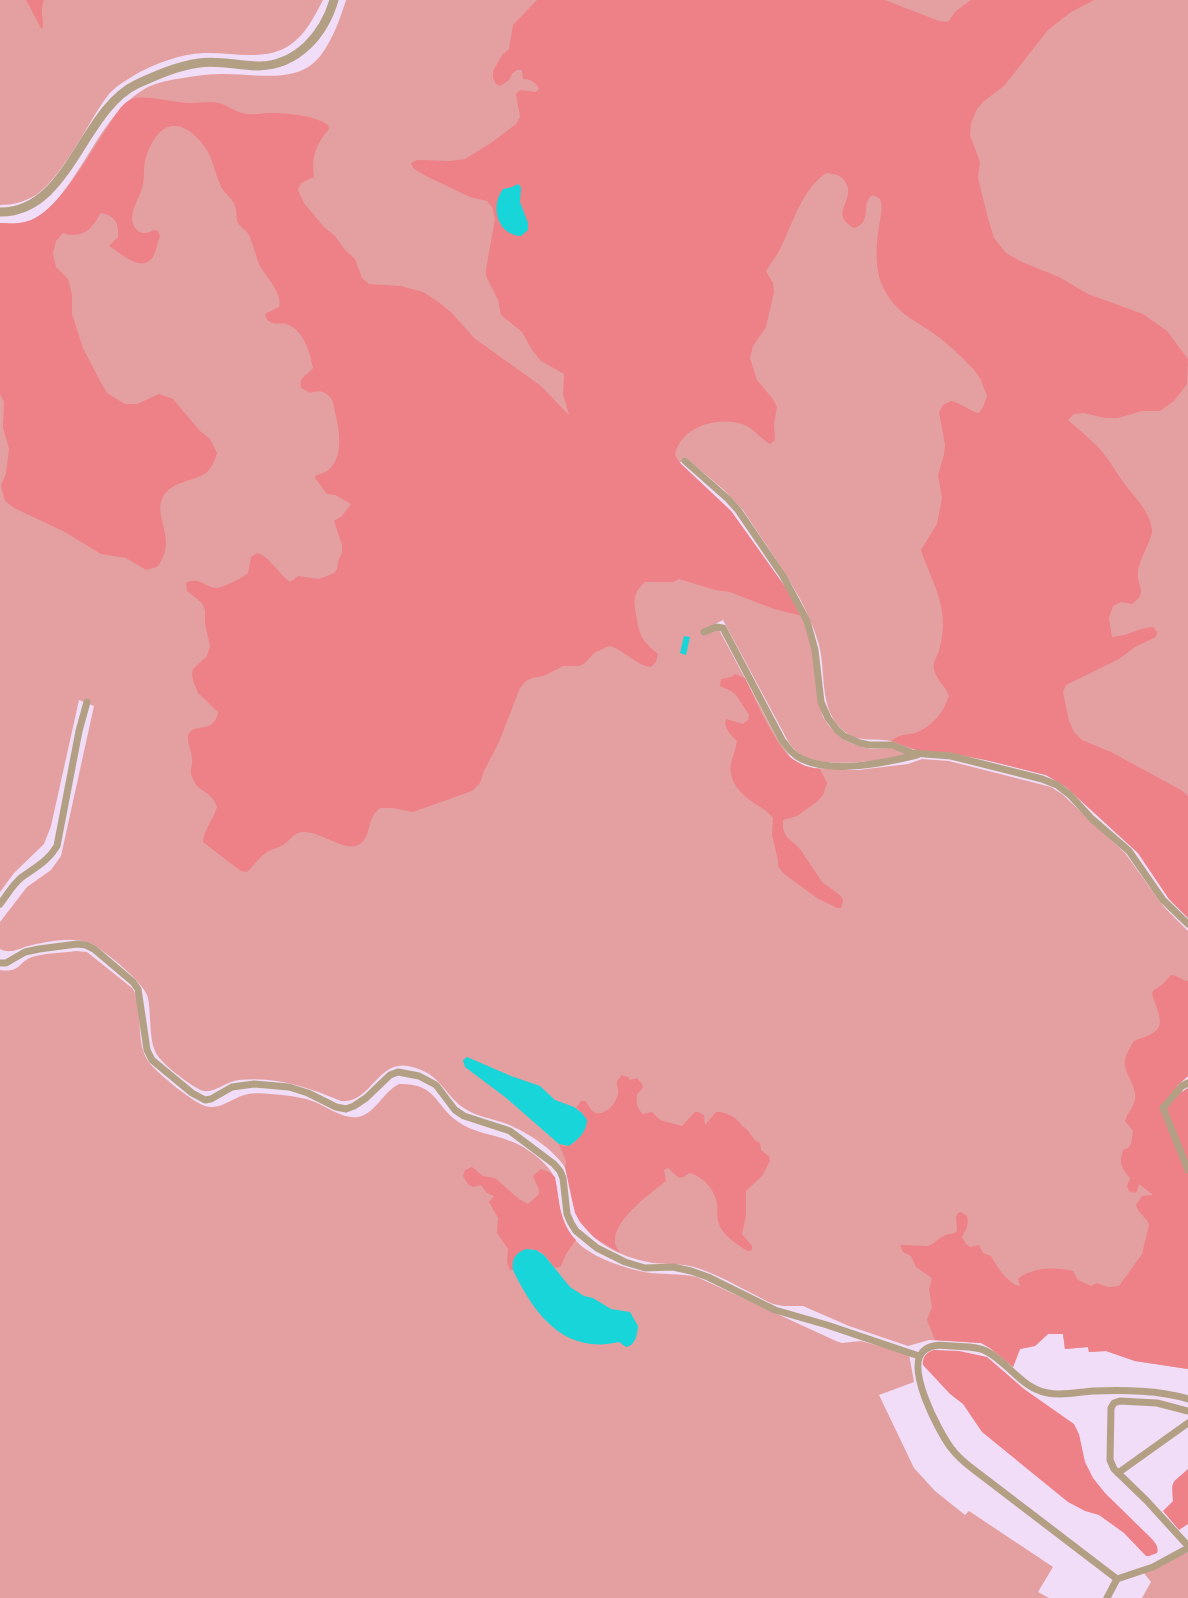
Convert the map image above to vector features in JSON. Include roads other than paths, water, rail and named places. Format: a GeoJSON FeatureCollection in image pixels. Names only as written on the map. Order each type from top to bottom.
{"type":"FeatureCollection","features":[{"type":"Feature","properties":{"kind":"street"},"geometry":{"type":"LineString","coordinates":[[0,212],[8,212],[26,206],[55,184],[104,111],[135,85],[166,72],[199,63],[224,62],[260,66],[292,57],[304,51],[319,32],[326,21],[334,0]]}},
{"type":"Feature","properties":{"kind":"street"},"geometry":{"type":"LineString","coordinates":[[685,461],[738,510],[797,600],[812,636],[821,702],[832,725],[844,736],[860,743],[892,745],[905,751],[920,754],[951,756],[1042,779],[1058,785],[1092,819],[1117,839],[1129,852],[1163,900],[1188,924]]}},
{"type":"Feature","properties":{"kind":"street"},"geometry":{"type":"LineString","coordinates":[[704,632],[716,627],[723,628],[782,740],[789,750],[801,758],[823,764],[852,766],[920,754]]}},
{"type":"Feature","properties":{"kind":"street"},"geometry":{"type":"LineString","coordinates":[[0,904],[21,878],[44,863],[57,846],[79,731],[87,702]]}},
{"type":"Feature","properties":{"kind":"street"},"geometry":{"type":"LineString","coordinates":[[0,962],[6,963],[26,952],[39,949],[77,944],[86,945],[94,949],[133,982],[138,989],[145,1036],[152,1060],[192,1093],[205,1100],[232,1086],[254,1084],[289,1088],[308,1093],[336,1106],[346,1108],[354,1106],[366,1098],[390,1075],[398,1072],[426,1079],[436,1086],[454,1110],[473,1119],[510,1131],[554,1164],[563,1178],[567,1214],[571,1223],[576,1231],[594,1246],[635,1265],[691,1271],[708,1277],[775,1310],[827,1324],[919,1356]]}},
{"type":"Feature","properties":{"kind":"street"},"geometry":{"type":"LineString","coordinates":[[1188,1083],[1182,1086],[1163,1108],[1188,1170]]}},
{"type":"Feature","properties":{"kind":"street"},"geometry":{"type":"LineString","coordinates":[[1117,1579],[973,1469],[952,1450],[933,1416],[920,1384],[917,1368],[919,1356],[924,1350],[933,1346],[981,1349],[999,1360],[1030,1386],[1046,1393],[1145,1392],[1188,1399]]}},
{"type":"Feature","properties":{"kind":"street"},"geometry":{"type":"LineString","coordinates":[[1107,1598],[1117,1579],[1153,1567],[1188,1547],[1147,1501],[1112,1466],[1110,1460],[1112,1408],[1114,1403],[1120,1401],[1157,1403],[1188,1411]]}},
{"type":"Feature","properties":{"kind":"street"},"geometry":{"type":"LineString","coordinates":[[1118,1473],[1188,1423]]}}]}
